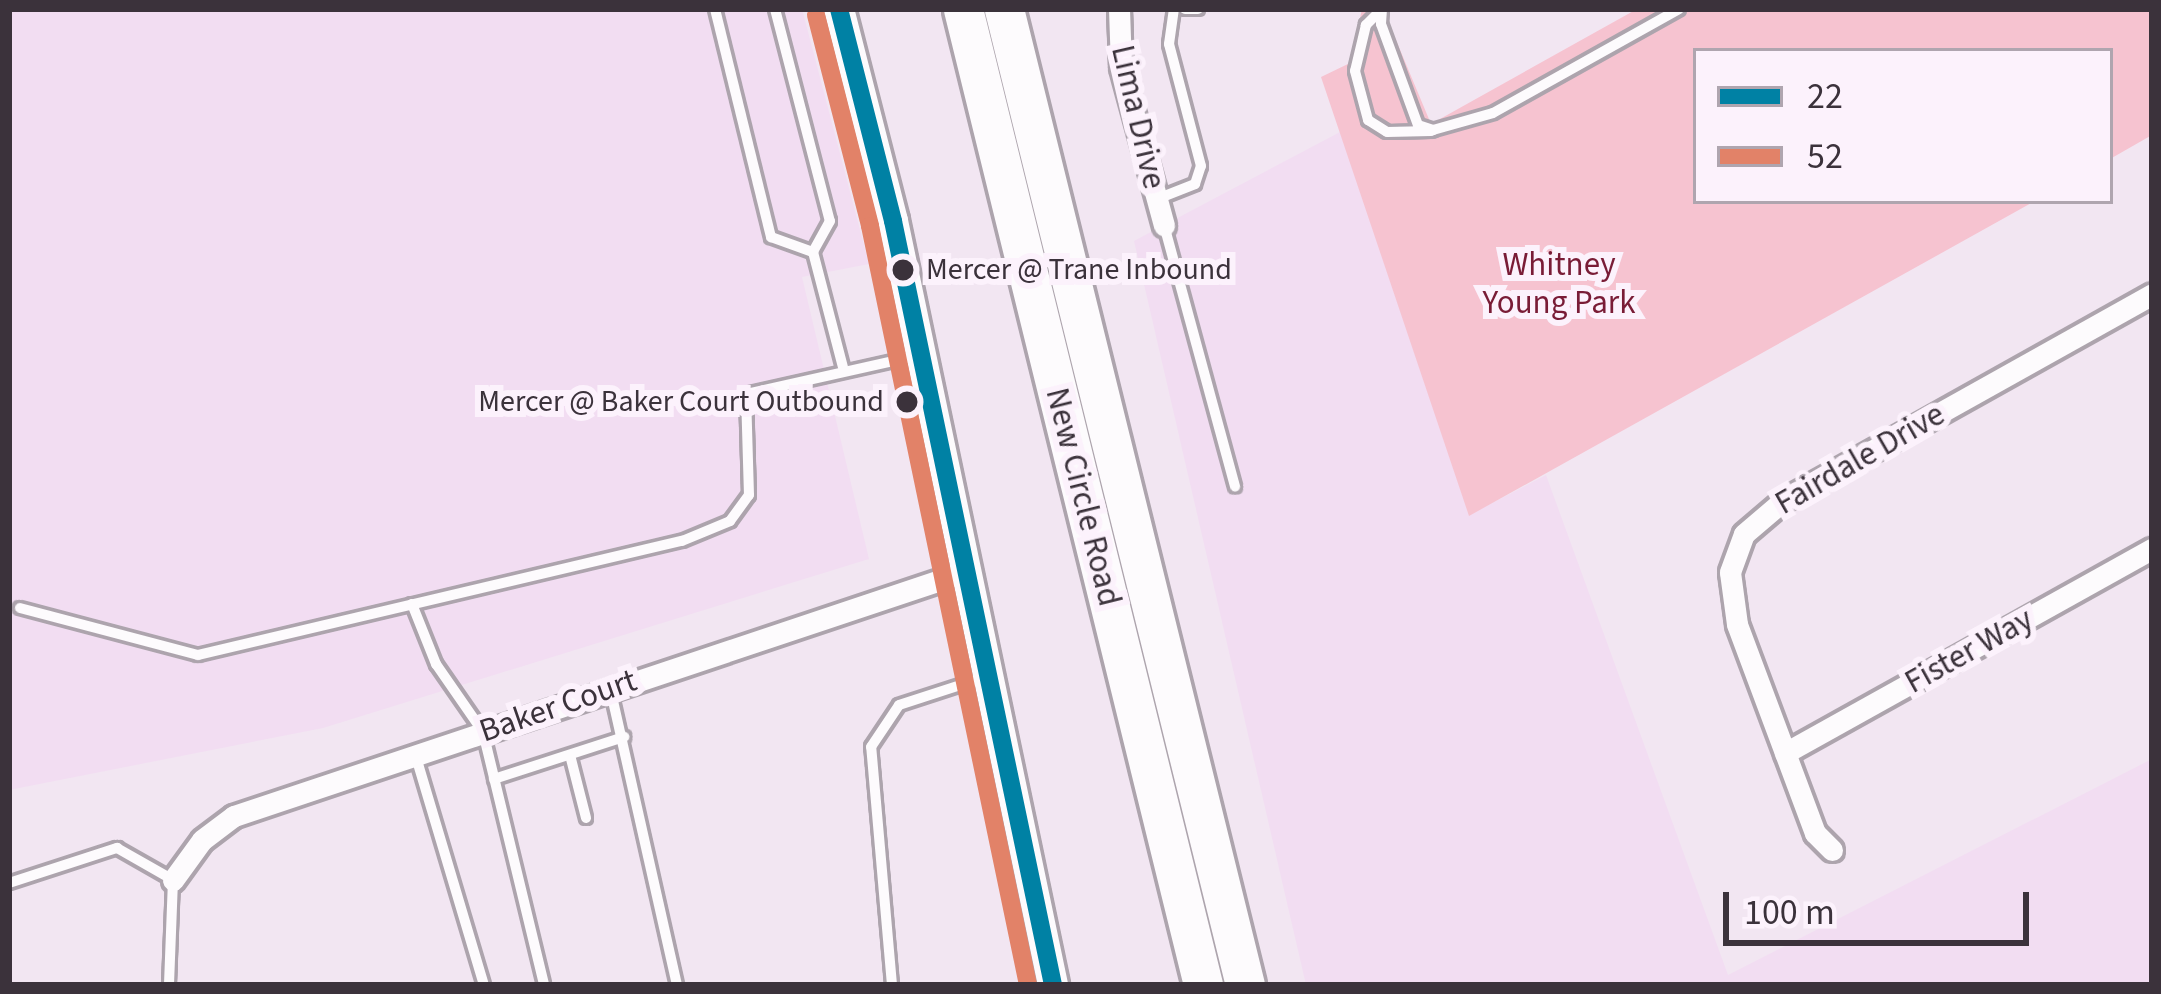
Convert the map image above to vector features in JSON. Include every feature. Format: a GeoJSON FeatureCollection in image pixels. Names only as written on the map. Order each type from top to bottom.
{"type":"FeatureCollection","features":[{"type":"Feature","properties":{"kind":"highway","name":"New Circle Road"},"geometry":{"type":"LineString","coordinates":[[963,9],[1203,985]]}},
{"type":"Feature","properties":{"kind":"highway","name":"New Circle Road"},"geometry":{"type":"LineString","coordinates":[[1004,9],[1244,985]]}},
{"type":"Feature","properties":{"kind":"street"},"geometry":{"type":"LineString","coordinates":[[839,9],[921,356],[1053,985]]}},
{"type":"Feature","properties":{"kind":"street","name":"Lima Drive"},"geometry":{"type":"LineString","coordinates":[[1119,9],[1121,67],[1164,225]]}},
{"type":"Feature","properties":{"kind":"street","name":"Fairdale Drive"},"geometry":{"type":"LineString","coordinates":[[1832,850],[1815,833],[1730,596],[1744,534],[1784,500],[2152,294]]}},
{"type":"Feature","properties":{"kind":"street","name":"Fister Way"},"geometry":{"type":"LineString","coordinates":[[1786,753],[2152,549]]}},
{"type":"Feature","properties":{"kind":"street","name":"Baker Court"},"geometry":{"type":"LineString","coordinates":[[173,880],[202,841],[234,816],[967,571]]}},
{"type":"Feature","properties":{"kind":"lane"},"geometry":{"type":"LineString","coordinates":[[716,9],[771,238],[813,252]]}},
{"type":"Feature","properties":{"kind":"lane"},"geometry":{"type":"LineString","coordinates":[[775,9],[830,221],[813,252],[843,367]]}},
{"type":"Feature","properties":{"kind":"lane"},"geometry":{"type":"LineString","coordinates":[[1157,200],[1195,184],[1201,166],[1169,44],[1174,9]]}},
{"type":"Feature","properties":{"kind":"lane"},"geometry":{"type":"LineString","coordinates":[[1186,9],[1198,9]]}},
{"type":"Feature","properties":{"kind":"lane"},"geometry":{"type":"LineString","coordinates":[[1433,130],[1418,125],[1382,9],[1366,25],[1355,71],[1368,120],[1388,132],[1433,130],[1493,113],[1679,9]]}},
{"type":"Feature","properties":{"kind":"lane"},"geometry":{"type":"LineString","coordinates":[[1164,225],[1235,488]]}},
{"type":"Feature","properties":{"kind":"lane"},"geometry":{"type":"LineString","coordinates":[[20,608],[198,655],[682,542],[730,521],[748,495],[746,394],[843,367],[921,356]]}},
{"type":"Feature","properties":{"kind":"lane"},"geometry":{"type":"LineString","coordinates":[[412,604],[436,664],[483,732],[544,985]]}},
{"type":"Feature","properties":{"kind":"lane"},"geometry":{"type":"LineString","coordinates":[[892,985],[871,747],[899,705],[988,676]]}},
{"type":"Feature","properties":{"kind":"lane"},"geometry":{"type":"LineString","coordinates":[[610,688],[677,985]]}},
{"type":"Feature","properties":{"kind":"lane"},"geometry":{"type":"LineString","coordinates":[[494,778],[624,737]]}},
{"type":"Feature","properties":{"kind":"lane"},"geometry":{"type":"LineString","coordinates":[[415,753],[484,985]]}},
{"type":"Feature","properties":{"kind":"lane"},"geometry":{"type":"LineString","coordinates":[[569,755],[586,818]]}},
{"type":"Feature","properties":{"kind":"lane"},"geometry":{"type":"LineString","coordinates":[[9,883],[117,848],[173,880],[169,985]]}},
{"type":"Feature","properties":{"kind":"shaded area"},"geometry":{"type":"Polygon","coordinates":[[[9,9],[802,9],[869,264],[802,277],[869,559],[323,728],[9,790],[9,9]]]}},
{"type":"Feature","properties":{"kind":"shaded area"},"geometry":{"type":"Polygon","coordinates":[[[1340,132],[1469,515],[1546,475],[1728,975],[2152,759],[2152,985],[1306,985],[1134,241],[1340,132]]]}},
{"type":"Feature","properties":{"kind":"green space","name":"Whitney Young Park"},"geometry":{"type":"Polygon","coordinates":[[[1362,9],[1383,9],[1431,124],[1637,9],[2152,9],[2152,135],[2113,157],[2113,48],[1693,48],[1693,204],[2030,204],[1469,516],[1321,77],[1350,63],[1362,9]]]}},
{"type":"Feature","properties":{"kind":"transit line","name":"22"},"geometry":{"type":"LineString","coordinates":[[839,9],[893,221],[1053,985]]}},
{"type":"Feature","properties":{"kind":"transit line","name":"52"},"geometry":{"type":"LineString","coordinates":[[816,15],[870,226],[1028,985]]}},
{"type":"Feature","properties":{"kind":"place","name":"Mercer @ Trane Inbound"},"geometry":{"type":"Point","coordinates":[903,270]}},
{"type":"Feature","properties":{"kind":"place","name":"Mercer @ Baker Court Outbound"},"geometry":{"type":"Point","coordinates":[907,402]}}]}
